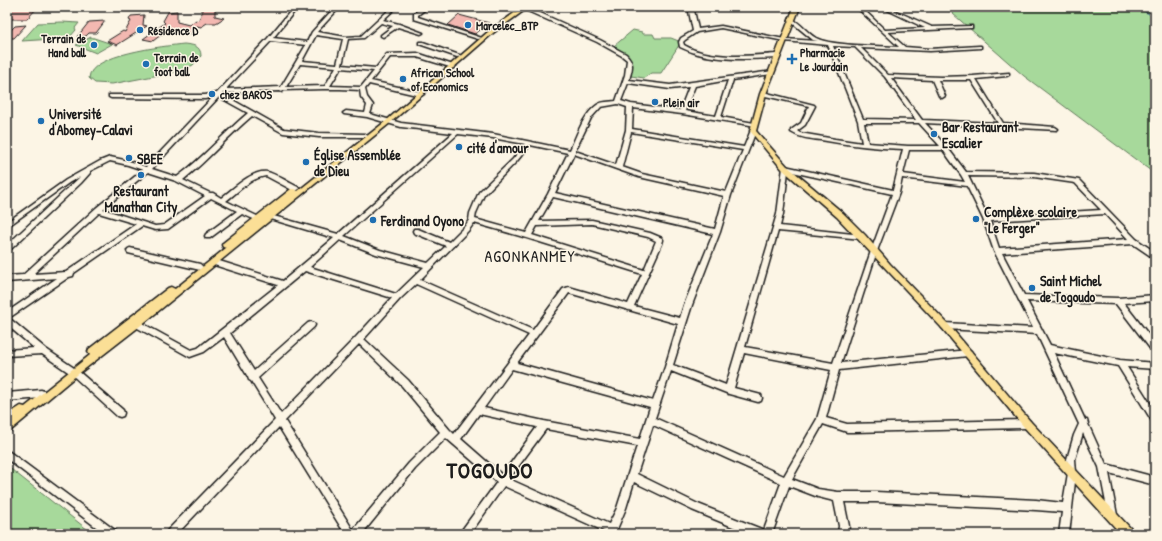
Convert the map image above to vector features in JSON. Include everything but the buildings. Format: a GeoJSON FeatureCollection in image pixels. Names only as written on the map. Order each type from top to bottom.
{"type":"FeatureCollection","features":[{"type":"Feature","properties":{"kind":"main road"},"geometry":{"type":"LineString","coordinates":[[451,65],[480,38],[524,7]]}},
{"type":"Feature","properties":{"kind":"main road"},"geometry":{"type":"LineString","coordinates":[[7,428],[72,371],[258,219],[296,189],[335,162],[419,94],[491,32],[524,7]]}},
{"type":"Feature","properties":{"kind":"main road"},"geometry":{"type":"LineString","coordinates":[[797,7],[771,72],[753,128],[785,168],[840,215],[945,326],[1027,424],[1128,534]]}},
{"type":"Feature","properties":{"kind":"main road"},"geometry":{"type":"LineString","coordinates":[[7,421],[41,394],[137,324],[270,217],[365,136],[386,121]]}},
{"type":"Feature","properties":{"kind":"street"},"geometry":{"type":"LineString","coordinates":[[24,278],[98,210],[148,169],[220,93],[296,7]]}},
{"type":"Feature","properties":{"kind":"street"},"geometry":{"type":"LineString","coordinates":[[329,7],[337,8]]}},
{"type":"Feature","properties":{"kind":"street"},"geometry":{"type":"LineString","coordinates":[[314,33],[346,38],[362,37],[395,7]]}},
{"type":"Feature","properties":{"kind":"street"},"geometry":{"type":"LineString","coordinates":[[426,7],[416,14],[416,18],[480,38]]}},
{"type":"Feature","properties":{"kind":"street"},"geometry":{"type":"LineString","coordinates":[[524,7],[622,53],[629,60],[626,81],[618,102]]}},
{"type":"Feature","properties":{"kind":"street"},"geometry":{"type":"LineString","coordinates":[[690,7],[696,30]]}},
{"type":"Feature","properties":{"kind":"street"},"geometry":{"type":"LineString","coordinates":[[858,7],[904,50]]}},
{"type":"Feature","properties":{"kind":"street"},"geometry":{"type":"LineString","coordinates":[[883,7],[933,30]]}},
{"type":"Feature","properties":{"kind":"street"},"geometry":{"type":"LineString","coordinates":[[282,90],[314,33],[337,8]]}},
{"type":"Feature","properties":{"kind":"street"},"geometry":{"type":"LineString","coordinates":[[792,20],[815,39],[830,43]]}},
{"type":"Feature","properties":{"kind":"street"},"geometry":{"type":"LineString","coordinates":[[380,21],[421,33]]}},
{"type":"Feature","properties":{"kind":"street"},"geometry":{"type":"LineString","coordinates":[[383,36],[397,25]]}},
{"type":"Feature","properties":{"kind":"street"},"geometry":{"type":"LineString","coordinates":[[777,56],[723,58],[700,54],[682,46],[681,42],[682,39],[696,30],[721,27],[784,40],[904,50],[979,47]]}},
{"type":"Feature","properties":{"kind":"street"},"geometry":{"type":"LineString","coordinates":[[885,31],[933,30],[970,27]]}},
{"type":"Feature","properties":{"kind":"street"},"geometry":{"type":"LineString","coordinates":[[270,38],[309,44]]}},
{"type":"Feature","properties":{"kind":"street"},"geometry":{"type":"LineString","coordinates":[[326,88],[339,66],[346,38]]}},
{"type":"Feature","properties":{"kind":"street"},"geometry":{"type":"LineString","coordinates":[[421,43],[459,56]]}},
{"type":"Feature","properties":{"kind":"street"},"geometry":{"type":"LineString","coordinates":[[830,43],[861,120],[865,145]]}},
{"type":"Feature","properties":{"kind":"street"},"geometry":{"type":"LineString","coordinates":[[856,46],[887,76],[920,121],[945,148],[964,174],[967,184],[986,219],[997,251],[1048,348],[1103,466],[1112,517]]}},
{"type":"Feature","properties":{"kind":"street"},"geometry":{"type":"LineString","coordinates":[[362,89],[391,54],[417,55],[451,65]]}},
{"type":"Feature","properties":{"kind":"street"},"geometry":{"type":"LineString","coordinates":[[298,62],[378,70]]}},
{"type":"Feature","properties":{"kind":"street"},"geometry":{"type":"LineString","coordinates":[[626,81],[670,87],[771,72]]}},
{"type":"Feature","properties":{"kind":"street"},"geometry":{"type":"LineString","coordinates":[[887,76],[973,78],[1007,74]]}},
{"type":"Feature","properties":{"kind":"street"},"geometry":{"type":"LineString","coordinates":[[718,118],[731,78]]}},
{"type":"Feature","properties":{"kind":"street"},"geometry":{"type":"LineString","coordinates":[[934,78],[942,96]]}},
{"type":"Feature","properties":{"kind":"street"},"geometry":{"type":"LineString","coordinates":[[973,78],[1002,124]]}},
{"type":"Feature","properties":{"kind":"street"},"geometry":{"type":"LineString","coordinates":[[368,82],[419,94]]}},
{"type":"Feature","properties":{"kind":"street"},"geometry":{"type":"LineString","coordinates":[[682,112],[693,83]]}},
{"type":"Feature","properties":{"kind":"street"},"geometry":{"type":"LineString","coordinates":[[111,96],[205,97],[220,93],[340,87],[362,89]]}},
{"type":"Feature","properties":{"kind":"street"},"geometry":{"type":"LineString","coordinates":[[362,89],[363,94],[370,105],[367,115]]}},
{"type":"Feature","properties":{"kind":"street"},"geometry":{"type":"LineString","coordinates":[[220,93],[275,128],[289,132],[365,136]]}},
{"type":"Feature","properties":{"kind":"street"},"geometry":{"type":"LineString","coordinates":[[763,94],[811,104],[812,106],[803,124],[793,130],[794,133],[829,141],[865,145],[906,148],[945,148]]}},
{"type":"Feature","properties":{"kind":"street"},"geometry":{"type":"LineString","coordinates":[[358,339],[405,383],[446,432],[503,481],[611,532],[669,367],[682,322],[718,232],[728,195],[753,128],[718,118],[630,106],[618,102],[599,106],[589,117],[573,152],[528,236]]}},
{"type":"Feature","properties":{"kind":"street"},"geometry":{"type":"LineString","coordinates":[[619,167],[629,130],[630,106]]}},
{"type":"Feature","properties":{"kind":"street"},"geometry":{"type":"LineString","coordinates":[[346,113],[367,115],[386,121],[419,128],[493,136],[573,152],[642,176],[728,195]]}},
{"type":"Feature","properties":{"kind":"street"},"geometry":{"type":"LineString","coordinates":[[178,180],[200,163],[231,131],[251,114]]}},
{"type":"Feature","properties":{"kind":"street"},"geometry":{"type":"LineString","coordinates":[[861,120],[1002,124],[1055,129]]}},
{"type":"Feature","properties":{"kind":"street"},"geometry":{"type":"LineString","coordinates":[[629,130],[746,149]]}},
{"type":"Feature","properties":{"kind":"street"},"geometry":{"type":"LineString","coordinates":[[137,324],[190,354],[201,350],[304,268],[456,133]]}},
{"type":"Feature","properties":{"kind":"street"},"geometry":{"type":"LineString","coordinates":[[170,534],[397,297],[415,282],[467,228],[472,220],[475,207],[481,194],[515,160],[529,143]]}},
{"type":"Feature","properties":{"kind":"street"},"geometry":{"type":"LineString","coordinates":[[767,534],[786,481],[821,420],[836,367],[874,251],[896,193],[906,148]]}},
{"type":"Feature","properties":{"kind":"street"},"geometry":{"type":"LineString","coordinates":[[7,225],[68,181],[110,159],[148,169],[178,180],[258,219],[270,217],[339,237],[378,252],[430,266]]}},
{"type":"Feature","properties":{"kind":"street"},"geometry":{"type":"LineString","coordinates":[[729,390],[780,214],[785,168],[896,193]]}},
{"type":"Feature","properties":{"kind":"street"},"geometry":{"type":"LineString","coordinates":[[7,249],[79,182],[89,170]]}},
{"type":"Feature","properties":{"kind":"street"},"geometry":{"type":"LineString","coordinates":[[222,201],[245,183],[261,174],[267,174],[296,189]]}},
{"type":"Feature","properties":{"kind":"street"},"geometry":{"type":"LineString","coordinates":[[964,174],[1034,174],[1077,180],[1134,241],[1155,256]]}},
{"type":"Feature","properties":{"kind":"street"},"geometry":{"type":"LineString","coordinates":[[900,176],[967,184]]}},
{"type":"Feature","properties":{"kind":"street"},"geometry":{"type":"LineString","coordinates":[[551,194],[718,232]]}},
{"type":"Feature","properties":{"kind":"street"},"geometry":{"type":"LineString","coordinates":[[98,210],[155,228],[166,227],[211,195]]}},
{"type":"Feature","properties":{"kind":"street"},"geometry":{"type":"LineString","coordinates":[[208,236],[242,211]]}},
{"type":"Feature","properties":{"kind":"street"},"geometry":{"type":"LineString","coordinates":[[986,219],[1106,212]]}},
{"type":"Feature","properties":{"kind":"street"},"geometry":{"type":"LineString","coordinates":[[472,220],[646,273]]}},
{"type":"Feature","properties":{"kind":"street"},"geometry":{"type":"LineString","coordinates":[[534,224],[592,222],[655,236],[660,240],[630,307]]}},
{"type":"Feature","properties":{"kind":"street"},"geometry":{"type":"LineString","coordinates":[[7,316],[71,274],[141,224]]}},
{"type":"Feature","properties":{"kind":"street"},"geometry":{"type":"LineString","coordinates":[[776,228],[862,238]]}},
{"type":"Feature","properties":{"kind":"street"},"geometry":{"type":"LineString","coordinates":[[416,231],[451,245]]}},
{"type":"Feature","properties":{"kind":"street"},"geometry":{"type":"LineString","coordinates":[[997,251],[1134,241]]}},
{"type":"Feature","properties":{"kind":"street"},"geometry":{"type":"LineString","coordinates":[[130,251],[200,267]]}},
{"type":"Feature","properties":{"kind":"street"},"geometry":{"type":"LineString","coordinates":[[213,262],[282,284]]}},
{"type":"Feature","properties":{"kind":"street"},"geometry":{"type":"LineString","coordinates":[[304,268],[397,297]]}},
{"type":"Feature","properties":{"kind":"street"},"geometry":{"type":"LineString","coordinates":[[7,279],[71,274]]}},
{"type":"Feature","properties":{"kind":"street"},"geometry":{"type":"LineString","coordinates":[[415,282],[533,334]]}},
{"type":"Feature","properties":{"kind":"street"},"geometry":{"type":"LineString","coordinates":[[455,440],[566,290],[682,322]]}},
{"type":"Feature","properties":{"kind":"street"},"geometry":{"type":"LineString","coordinates":[[1022,298],[1118,301],[1155,298]]}},
{"type":"Feature","properties":{"kind":"street"},"geometry":{"type":"LineString","coordinates":[[1118,301],[1155,349]]}},
{"type":"Feature","properties":{"kind":"street"},"geometry":{"type":"LineString","coordinates":[[7,321],[43,351],[72,371],[120,413]]}},
{"type":"Feature","properties":{"kind":"street"},"geometry":{"type":"LineString","coordinates":[[252,378],[312,324]]}},
{"type":"Feature","properties":{"kind":"street"},"geometry":{"type":"LineString","coordinates":[[945,326],[1039,331]]}},
{"type":"Feature","properties":{"kind":"street"},"geometry":{"type":"LineString","coordinates":[[225,332],[252,378],[350,534]]}},
{"type":"Feature","properties":{"kind":"street"},"geometry":{"type":"LineString","coordinates":[[1048,348],[1120,363],[1155,366]]}},
{"type":"Feature","properties":{"kind":"street"},"geometry":{"type":"LineString","coordinates":[[741,349],[836,367],[968,353]]}},
{"type":"Feature","properties":{"kind":"street"},"geometry":{"type":"LineString","coordinates":[[7,353],[43,351]]}},
{"type":"Feature","properties":{"kind":"street"},"geometry":{"type":"LineString","coordinates":[[1120,363],[1155,418]]}},
{"type":"Feature","properties":{"kind":"street"},"geometry":{"type":"LineString","coordinates":[[510,365],[655,405]]}},
{"type":"Feature","properties":{"kind":"street"},"geometry":{"type":"LineString","coordinates":[[669,367],[729,390],[758,398]]}},
{"type":"Feature","properties":{"kind":"street"},"geometry":{"type":"LineString","coordinates":[[7,396],[41,394]]}},
{"type":"Feature","properties":{"kind":"street"},"geometry":{"type":"LineString","coordinates":[[478,410],[544,425],[642,443]]}},
{"type":"Feature","properties":{"kind":"street"},"geometry":{"type":"LineString","coordinates":[[650,420],[786,481],[838,497],[876,497],[1036,505],[1067,508]]}},
{"type":"Feature","properties":{"kind":"street"},"geometry":{"type":"LineString","coordinates":[[821,420],[847,428],[1027,424]]}},
{"type":"Feature","properties":{"kind":"street"},"geometry":{"type":"LineString","coordinates":[[1064,534],[1072,473],[1071,459],[1078,435],[1084,424]]}},
{"type":"Feature","properties":{"kind":"street"},"geometry":{"type":"LineString","coordinates":[[464,534],[544,425]]}},
{"type":"Feature","properties":{"kind":"street"},"geometry":{"type":"LineString","coordinates":[[356,534],[412,466],[446,432]]}},
{"type":"Feature","properties":{"kind":"street"},"geometry":{"type":"LineString","coordinates":[[7,454],[113,534]]}},
{"type":"Feature","properties":{"kind":"street"},"geometry":{"type":"LineString","coordinates":[[1103,466],[1155,481]]}},
{"type":"Feature","properties":{"kind":"street"},"geometry":{"type":"LineString","coordinates":[[631,476],[695,507],[761,534]]}},
{"type":"Feature","properties":{"kind":"street"},"geometry":{"type":"LineString","coordinates":[[838,497],[843,522],[843,534]]}},
{"type":"Feature","properties":{"kind":"green space"},"geometry":{"type":"Polygon","coordinates":[[[945,7],[1155,8],[1155,174],[1024,76],[945,7]]]}},
{"type":"Feature","properties":{"kind":"green space"},"geometry":{"type":"Polygon","coordinates":[[[38,23],[79,23],[75,28],[76,30],[69,38],[22,41],[38,23]]]}},
{"type":"Feature","properties":{"kind":"green space"},"geometry":{"type":"Polygon","coordinates":[[[633,30],[642,32],[643,34],[653,34],[655,38],[671,38],[681,42],[661,73],[651,73],[644,78],[631,76],[629,70],[630,59],[614,46],[633,30]]]}},
{"type":"Feature","properties":{"kind":"green space","name":"Terrain de Hand ball"},"geometry":{"type":"Polygon","coordinates":[[[91,37],[112,44],[96,53],[76,45],[91,37]]]}},
{"type":"Feature","properties":{"kind":"green space","name":"Terrain de foot ball"},"geometry":{"type":"Polygon","coordinates":[[[184,44],[193,45],[198,48],[201,52],[201,56],[193,65],[180,71],[112,84],[95,83],[89,78],[93,70],[102,63],[114,57],[146,49],[184,44]]]}},
{"type":"Feature","properties":{"kind":"green space"},"geometry":{"type":"Polygon","coordinates":[[[7,466],[88,530],[84,534],[7,534],[7,466]]]}},
{"type":"Feature","properties":{"kind":"waterway"},"geometry":{"type":"LineString","coordinates":[[1137,7],[1155,17]]}},
{"type":"Feature","properties":{"kind":"place","name":"Marcelec_BTP"},"geometry":{"type":"Point","coordinates":[468,25]}},
{"type":"Feature","properties":{"kind":"place","name":"Résidence D"},"geometry":{"type":"Point","coordinates":[140,30]}},
{"type":"Feature","properties":{"kind":"place","name":"Terrain de Hand ball"},"geometry":{"type":"Point","coordinates":[94,45]}},
{"type":"Feature","properties":{"kind":"place","name":"Pharmacie Le Jourdain"},"geometry":{"type":"Point","coordinates":[792,59]}},
{"type":"Feature","properties":{"kind":"place","name":"Terrain de foot ball"},"geometry":{"type":"Point","coordinates":[146,64]}},
{"type":"Feature","properties":{"kind":"place","name":"African School of Economics"},"geometry":{"type":"Point","coordinates":[403,79]}},
{"type":"Feature","properties":{"kind":"place","name":"chez BAROS"},"geometry":{"type":"Point","coordinates":[212,94]}},
{"type":"Feature","properties":{"kind":"place","name":"Plein air"},"geometry":{"type":"Point","coordinates":[655,102]}},
{"type":"Feature","properties":{"kind":"place","name":"Université d'Abomey-Calavi"},"geometry":{"type":"Point","coordinates":[41,121]}},
{"type":"Feature","properties":{"kind":"place","name":"Bar Restaurant Escalier"},"geometry":{"type":"Point","coordinates":[934,134]}},
{"type":"Feature","properties":{"kind":"place","name":"cité d'amour"},"geometry":{"type":"Point","coordinates":[459,147]}},
{"type":"Feature","properties":{"kind":"place","name":"SBEE"},"geometry":{"type":"Point","coordinates":[129,158]}},
{"type":"Feature","properties":{"kind":"place","name":"Église Assemblée de Dieu"},"geometry":{"type":"Point","coordinates":[306,162]}},
{"type":"Feature","properties":{"kind":"place","name":"Restaurant Manathan City"},"geometry":{"type":"Point","coordinates":[141,175]}},
{"type":"Feature","properties":{"kind":"place","name":"Complèxe scolaire \"Le Ferger\""},"geometry":{"type":"Point","coordinates":[976,219]}},
{"type":"Feature","properties":{"kind":"place","name":"Ferdinand Oyono"},"geometry":{"type":"Point","coordinates":[373,220]}},
{"type":"Feature","properties":{"kind":"place","name":"Saint Michel de Togoudo"},"geometry":{"type":"Point","coordinates":[1032,288]}},
{"type":"Feature","properties":{"kind":"district","name":"AGONKANMEY"},"geometry":{"type":"Point","coordinates":[530,256]}},
{"type":"Feature","properties":{"kind":"district","name":"TOGOUDO"},"geometry":{"type":"Point","coordinates":[490,470]}}]}
